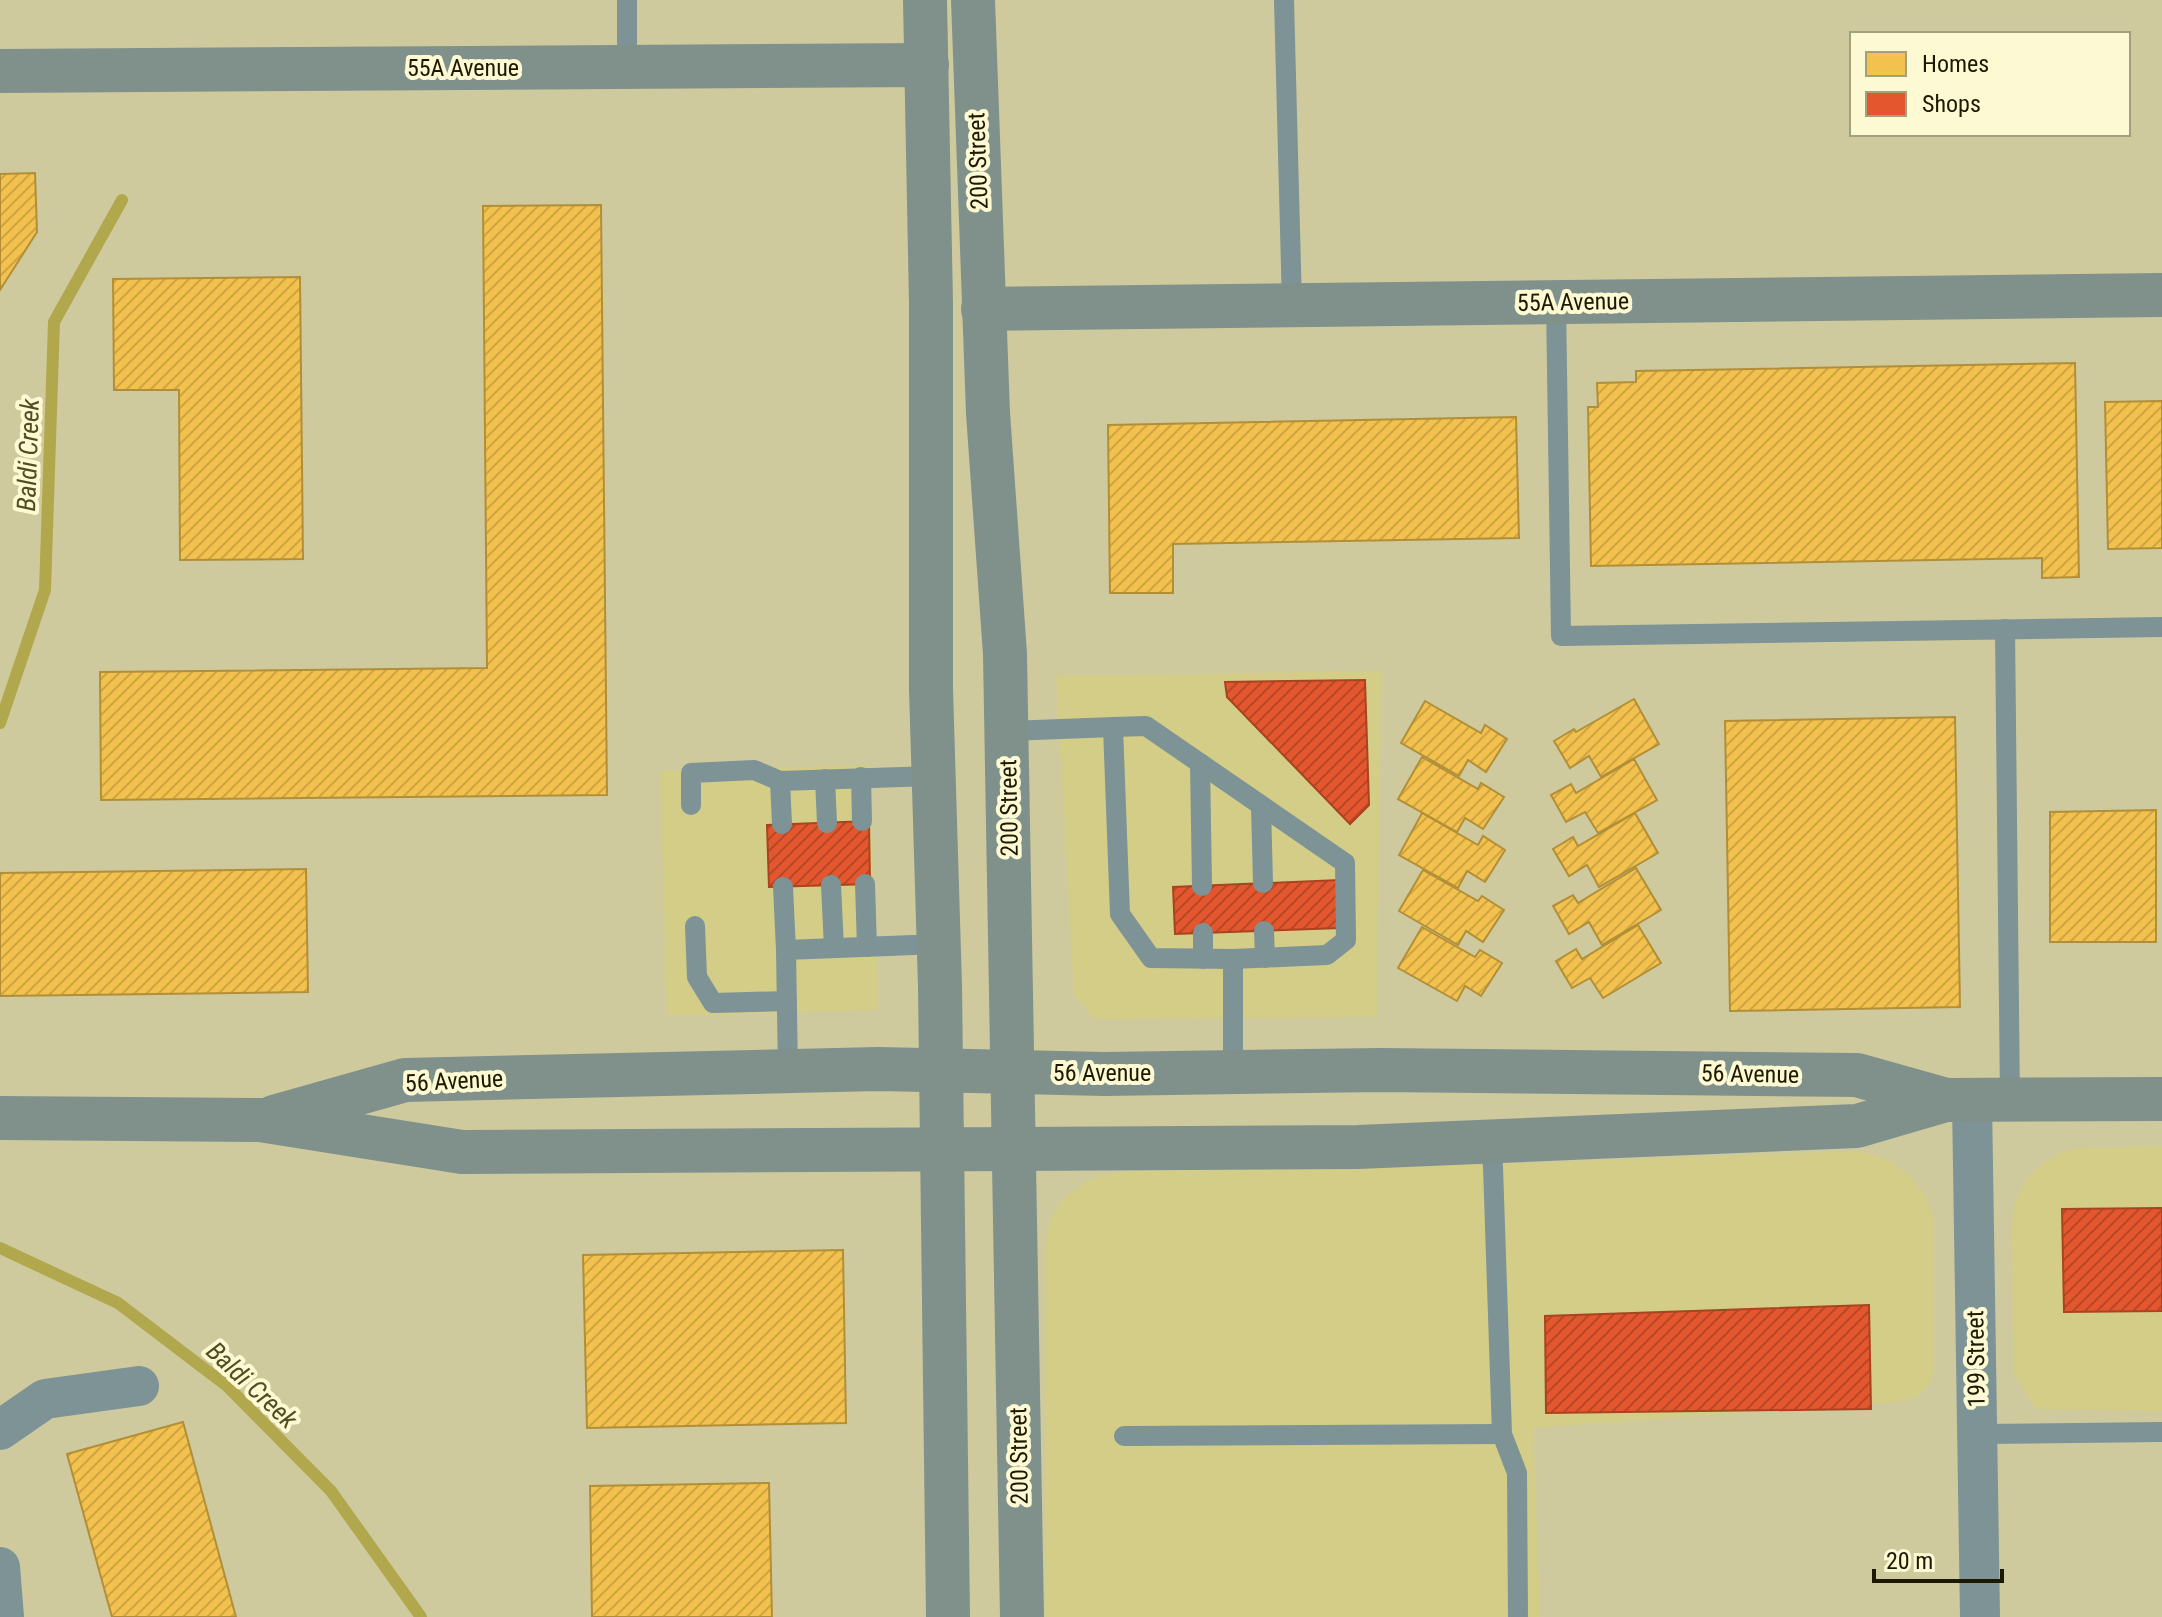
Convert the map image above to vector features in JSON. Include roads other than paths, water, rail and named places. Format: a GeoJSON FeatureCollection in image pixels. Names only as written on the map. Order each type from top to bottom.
{"type":"FeatureCollection","features":[{"type":"Feature","properties":{"kind":"main road","name":"200 Street"},"geometry":{"type":"LineString","coordinates":[[925,0],[931,303],[933,776],[939,944],[948,1617]]}},
{"type":"Feature","properties":{"kind":"main road","name":"200 Street"},"geometry":{"type":"LineString","coordinates":[[973,0],[988,413],[1005,654],[1022,1617]]}},
{"type":"Feature","properties":{"kind":"main road","name":"55A Avenue"},"geometry":{"type":"LineString","coordinates":[[0,71],[927,65]]}},
{"type":"Feature","properties":{"kind":"main road","name":"55A Avenue"},"geometry":{"type":"LineString","coordinates":[[983,309],[2162,295]]}},
{"type":"Feature","properties":{"kind":"main road","name":"56 Avenue"},"geometry":{"type":"LineString","coordinates":[[260,1120],[405,1080],[941,1070],[1105,1074],[1524,1071],[1857,1075],[1976,1101]]}},
{"type":"Feature","properties":{"kind":"main road"},"geometry":{"type":"LineString","coordinates":[[1480,1142],[1517,1109],[1524,1071]]}},
{"type":"Feature","properties":{"kind":"main road","name":"56 Avenue"},"geometry":{"type":"LineString","coordinates":[[0,1118],[260,1120],[462,1152],[1358,1147],[1857,1126],[1976,1101],[2162,1099]]}},
{"type":"Feature","properties":{"kind":"street","name":"199 Street"},"geometry":{"type":"LineString","coordinates":[[1976,1101],[1980,1617]]}},
{"type":"Feature","properties":{"kind":"street"},"geometry":{"type":"LineString","coordinates":[[0,1430],[45,1399],[139,1386]]}},
{"type":"Feature","properties":{"kind":"street"},"geometry":{"type":"LineString","coordinates":[[0,1567],[4,1617]]}},
{"type":"Feature","properties":{"kind":"lane"},"geometry":{"type":"LineString","coordinates":[[627,0],[627,67]]}},
{"type":"Feature","properties":{"kind":"lane"},"geometry":{"type":"LineString","coordinates":[[1284,0],[1292,306]]}},
{"type":"Feature","properties":{"kind":"lane"},"geometry":{"type":"LineString","coordinates":[[1556,302],[1561,636],[2162,627]]}},
{"type":"Feature","properties":{"kind":"lane"},"geometry":{"type":"LineString","coordinates":[[1976,1101],[2005,629]]}},
{"type":"Feature","properties":{"kind":"lane"},"geometry":{"type":"LineString","coordinates":[[1007,731],[1113,727],[1146,726],[1345,863],[1346,940],[1327,955],[1151,958],[1120,914],[1113,727]]}},
{"type":"Feature","properties":{"kind":"lane"},"geometry":{"type":"LineString","coordinates":[[1200,763],[1202,886]]}},
{"type":"Feature","properties":{"kind":"lane"},"geometry":{"type":"LineString","coordinates":[[691,805],[691,773],[754,770],[780,781],[933,776]]}},
{"type":"Feature","properties":{"kind":"lane"},"geometry":{"type":"LineString","coordinates":[[861,777],[862,821]]}},
{"type":"Feature","properties":{"kind":"lane"},"geometry":{"type":"LineString","coordinates":[[825,779],[827,823]]}},
{"type":"Feature","properties":{"kind":"lane"},"geometry":{"type":"LineString","coordinates":[[780,781],[782,824]]}},
{"type":"Feature","properties":{"kind":"lane"},"geometry":{"type":"LineString","coordinates":[[1261,806],[1263,883]]}},
{"type":"Feature","properties":{"kind":"lane"},"geometry":{"type":"LineString","coordinates":[[865,884],[867,947]]}},
{"type":"Feature","properties":{"kind":"lane"},"geometry":{"type":"LineString","coordinates":[[831,885],[834,948]]}},
{"type":"Feature","properties":{"kind":"lane"},"geometry":{"type":"LineString","coordinates":[[783,887],[788,1072]]}},
{"type":"Feature","properties":{"kind":"lane"},"geometry":{"type":"LineString","coordinates":[[695,926],[697,977],[713,1003],[787,1001]]}},
{"type":"Feature","properties":{"kind":"lane"},"geometry":{"type":"LineString","coordinates":[[1264,931],[1265,958]]}},
{"type":"Feature","properties":{"kind":"lane"},"geometry":{"type":"LineString","coordinates":[[1203,933],[1203,959]]}},
{"type":"Feature","properties":{"kind":"lane"},"geometry":{"type":"LineString","coordinates":[[786,950],[939,944]]}},
{"type":"Feature","properties":{"kind":"lane"},"geometry":{"type":"LineString","coordinates":[[1233,959],[1233,1072]]}},
{"type":"Feature","properties":{"kind":"lane"},"geometry":{"type":"LineString","coordinates":[[1480,1142],[1493,1167],[1502,1434],[1517,1473],[1518,1617]]}},
{"type":"Feature","properties":{"kind":"lane"},"geometry":{"type":"LineString","coordinates":[[1977,1434],[2162,1432]]}},
{"type":"Feature","properties":{"kind":"lane"},"geometry":{"type":"LineString","coordinates":[[1124,1436],[1502,1434]]}},
{"type":"Feature","properties":{"kind":"waterway","name":"Baldi Creek"},"geometry":{"type":"LineString","coordinates":[[0,723],[45,590],[54,322],[122,200]]}},
{"type":"Feature","properties":{"kind":"waterway","name":"Baldi Creek"},"geometry":{"type":"LineString","coordinates":[[0,1248],[118,1303],[227,1386],[331,1491],[421,1617]]}}]}
